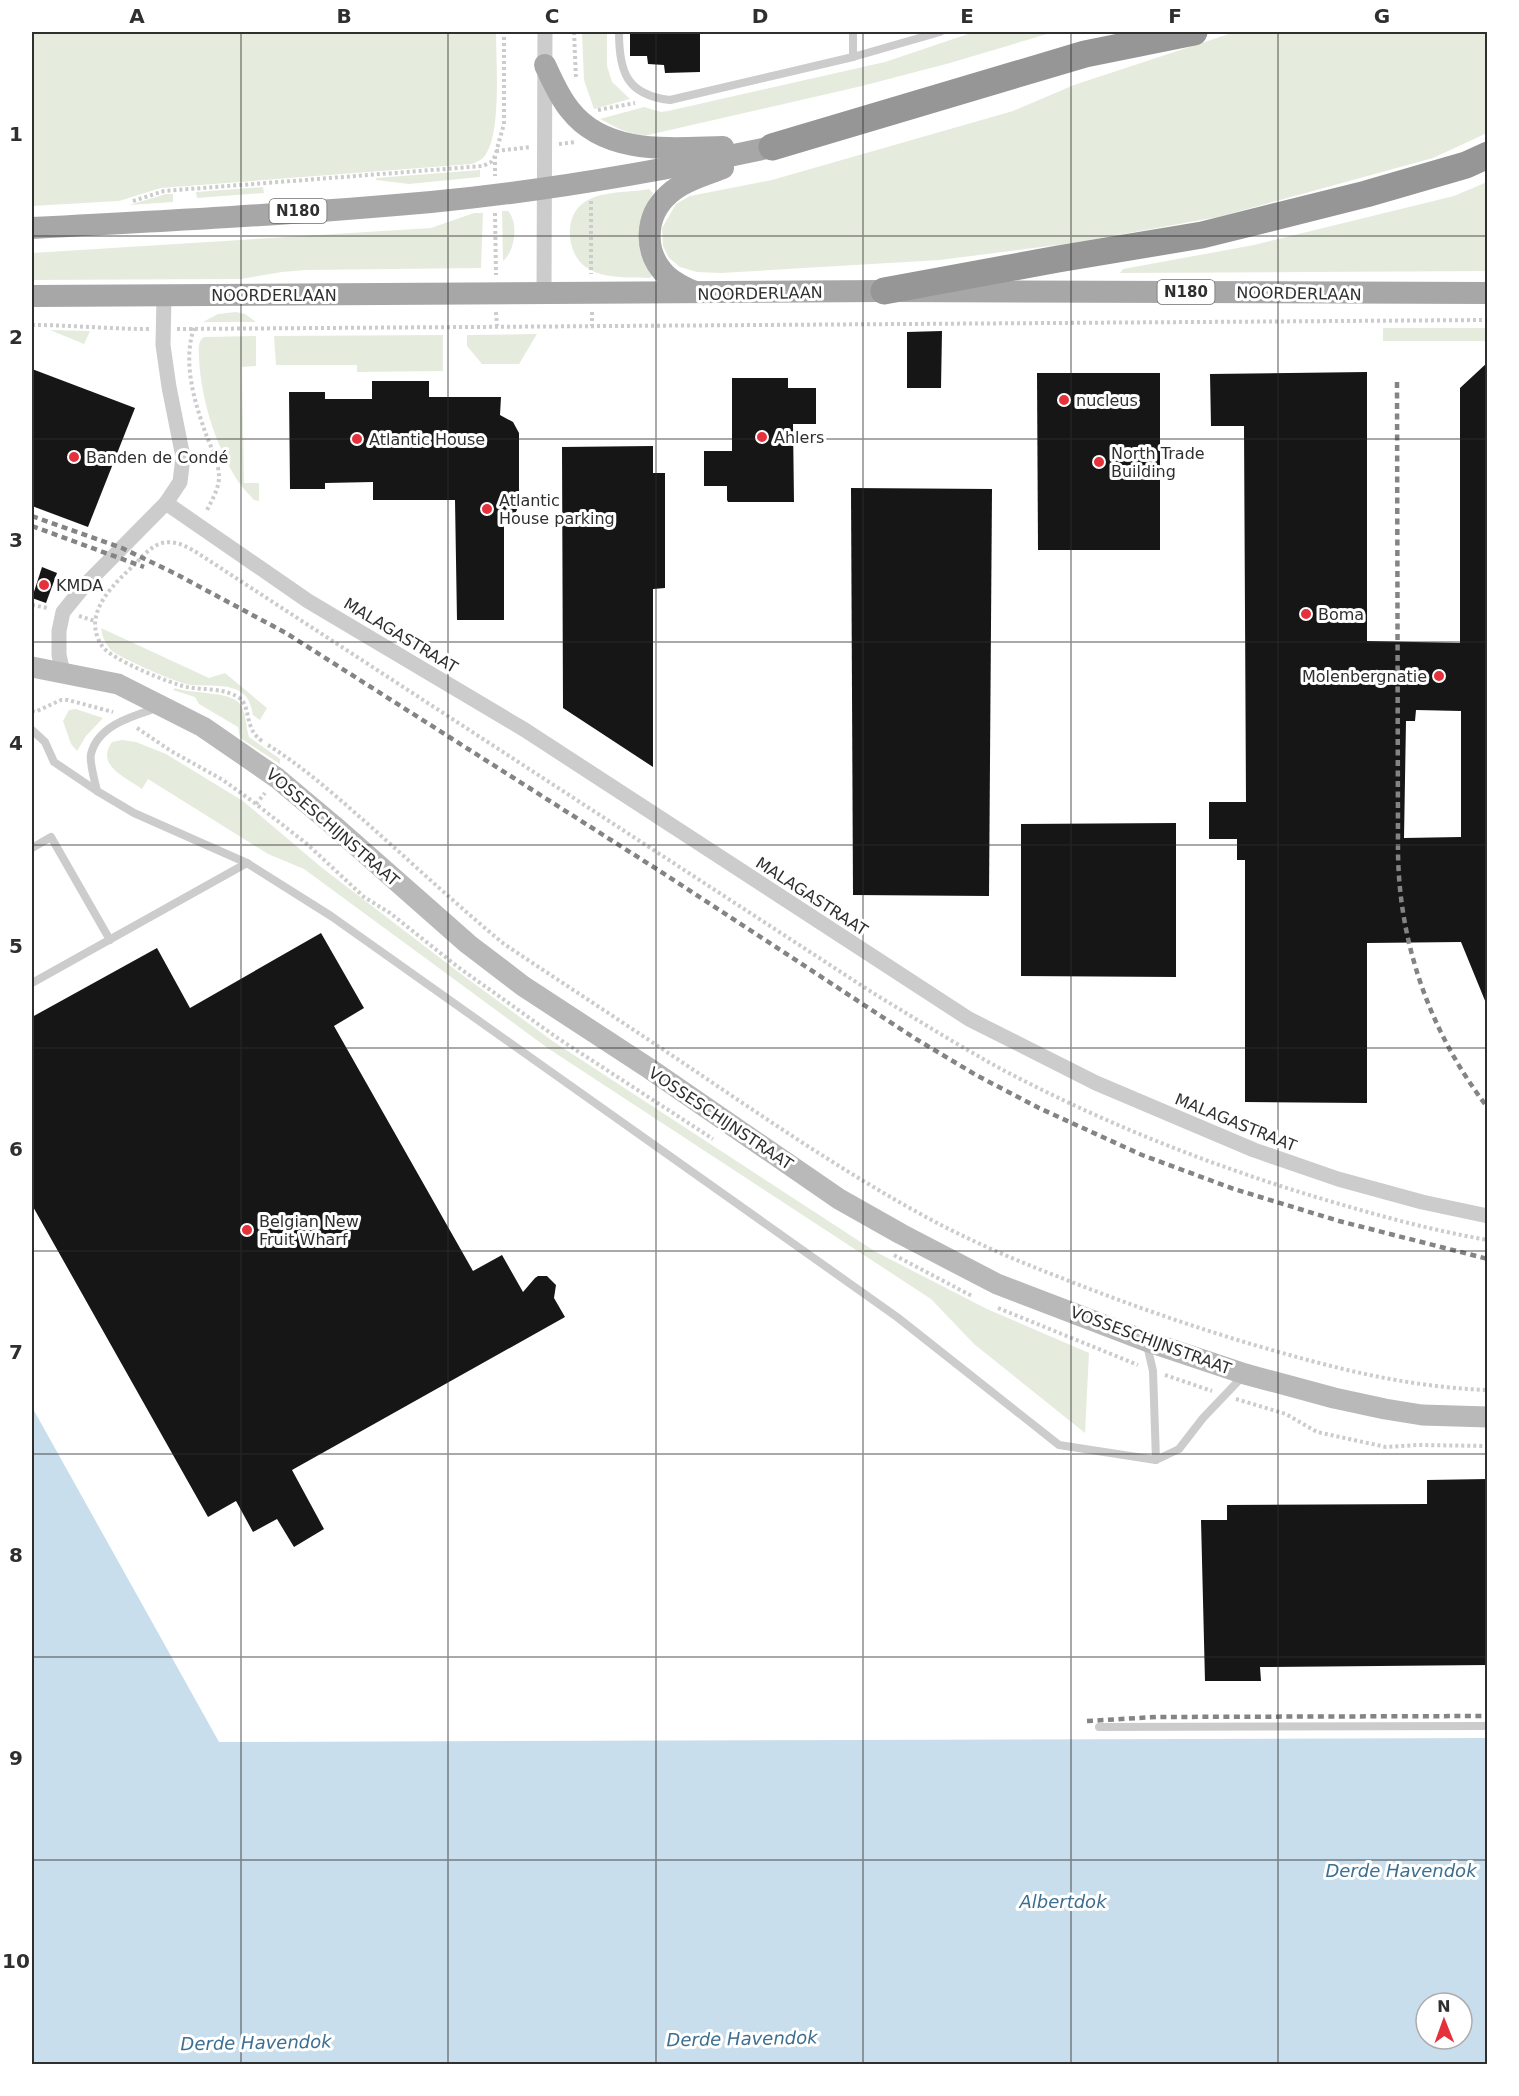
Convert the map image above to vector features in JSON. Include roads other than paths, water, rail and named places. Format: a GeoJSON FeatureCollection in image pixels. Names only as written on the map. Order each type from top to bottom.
{"type":"FeatureCollection","features":[{"type":"Feature","properties":{"kind":"highway"},"geometry":{"type":"LineString","coordinates":[[1085,54],[1139,32]]}},
{"type":"Feature","properties":{"kind":"highway","name":"N180"},"geometry":{"type":"LineString","coordinates":[[772,147],[1085,54],[1194,32]]}},
{"type":"Feature","properties":{"kind":"highway"},"geometry":{"type":"LineString","coordinates":[[884,291],[1069,257],[1202,236],[1366,195],[1466,165],[1488,155]]}},
{"type":"Feature","properties":{"kind":"main road"},"geometry":{"type":"LineString","coordinates":[[545,65],[569,110],[594,130],[614,140],[635,146],[660,148],[772,147]]}},
{"type":"Feature","properties":{"kind":"main road"},"geometry":{"type":"LineString","coordinates":[[699,293],[683,287],[668,277],[656,264],[650,247],[651,220],[668,194],[682,185],[772,147]]}},
{"type":"Feature","properties":{"kind":"main road","name":"N180"},"geometry":{"type":"LineString","coordinates":[[32,228],[420,202],[495,194],[671,168],[772,147]]}},
{"type":"Feature","properties":{"kind":"main road","name":"NOORDERLAAN"},"geometry":{"type":"LineString","coordinates":[[32,296],[884,291],[1488,293]]}},
{"type":"Feature","properties":{"kind":"street"},"geometry":{"type":"LineString","coordinates":[[544,294],[545,32]]}},
{"type":"Feature","properties":{"kind":"street"},"geometry":{"type":"LineString","coordinates":[[63,673],[59,655],[59,631],[63,612],[85,585],[166,503],[180,482],[183,457],[169,387],[163,329],[164,296]]}},
{"type":"Feature","properties":{"kind":"street","name":"MALAGASTRAAT"},"geometry":{"type":"LineString","coordinates":[[166,503],[308,601],[525,730],[969,1018],[1096,1083],[1254,1150],[1338,1179],[1422,1202],[1488,1216]]}},
{"type":"Feature","properties":{"kind":"street","name":"VOSSESCHIJNSTRAAT"},"geometry":{"type":"LineString","coordinates":[[32,667],[117,684],[203,727],[277,778],[468,944],[524,986],[650,1069],[839,1199],[997,1284],[1146,1341],[1245,1374],[1385,1409],[1422,1415],[1488,1417]]}},
{"type":"Feature","properties":{"kind":"lane"},"geometry":{"type":"LineString","coordinates":[[619,32],[619,53],[623,71],[629,82],[652,98],[670,100],[853,57],[940,32]]}},
{"type":"Feature","properties":{"kind":"lane"},"geometry":{"type":"LineString","coordinates":[[853,32],[853,57]]}},
{"type":"Feature","properties":{"kind":"lane"},"geometry":{"type":"LineString","coordinates":[[97,791],[90,755],[101,735],[125,719],[163,706]]}},
{"type":"Feature","properties":{"kind":"lane"},"geometry":{"type":"LineString","coordinates":[[32,730],[45,742],[54,762],[97,791],[134,813],[247,863],[341,923],[897,1317],[1059,1445],[1156,1460],[1179,1449],[1203,1418],[1245,1374]]}},
{"type":"Feature","properties":{"kind":"lane"},"geometry":{"type":"LineString","coordinates":[[32,848],[51,837],[110,940]]}},
{"type":"Feature","properties":{"kind":"lane"},"geometry":{"type":"LineString","coordinates":[[32,983],[247,863]]}},
{"type":"Feature","properties":{"kind":"lane"},"geometry":{"type":"LineString","coordinates":[[1146,1341],[1154,1371],[1156,1460]]}},
{"type":"Feature","properties":{"kind":"lane"},"geometry":{"type":"LineString","coordinates":[[1099,1727],[1488,1726]]}},
{"type":"Feature","properties":{"kind":"water","name":"Albertdok"},"geometry":{"type":"Polygon","coordinates":[[[32,1407],[219,1742],[1487,1738],[1487,2064],[32,2064],[32,1407]]]}},
{"type":"Feature","properties":{"kind":"railway"},"geometry":{"type":"LineString","coordinates":[[1397,382],[1398,852],[1404,921],[1422,987],[1435,1019],[1450,1050],[1488,1108]]}},
{"type":"Feature","properties":{"kind":"railway"},"geometry":{"type":"LineString","coordinates":[[32,516],[122,548],[286,633],[666,875],[916,1039],[976,1075],[1039,1108],[1142,1155],[1234,1189],[1339,1221],[1488,1259]]}},
{"type":"Feature","properties":{"kind":"railway"},"geometry":{"type":"LineString","coordinates":[[32,526],[144,567]]}},
{"type":"Feature","properties":{"kind":"railway"},"geometry":{"type":"LineString","coordinates":[[1087,1721],[1156,1717],[1488,1716]]}},
{"type":"Feature","properties":{"kind":"place","name":"nucleus"},"geometry":{"type":"Point","coordinates":[1064,400]}},
{"type":"Feature","properties":{"kind":"place","name":"Ahlers"},"geometry":{"type":"Point","coordinates":[762,437]}},
{"type":"Feature","properties":{"kind":"place","name":"Atlantic House"},"geometry":{"type":"Point","coordinates":[357,439]}},
{"type":"Feature","properties":{"kind":"place","name":"Banden de Condé"},"geometry":{"type":"Point","coordinates":[74,457]}},
{"type":"Feature","properties":{"kind":"place","name":"North Trade Building"},"geometry":{"type":"Point","coordinates":[1099,462]}},
{"type":"Feature","properties":{"kind":"place","name":"Atlantic House parking"},"geometry":{"type":"Point","coordinates":[487,509]}},
{"type":"Feature","properties":{"kind":"place","name":"KMDA"},"geometry":{"type":"Point","coordinates":[44,585]}},
{"type":"Feature","properties":{"kind":"place","name":"Boma"},"geometry":{"type":"Point","coordinates":[1306,614]}},
{"type":"Feature","properties":{"kind":"place","name":"Molenbergnatie"},"geometry":{"type":"Point","coordinates":[1439,676]}},
{"type":"Feature","properties":{"kind":"place","name":"Belgian New Fruit Wharf"},"geometry":{"type":"Point","coordinates":[247,1230]}},
{"type":"Feature","properties":{"kind":"water label","name":"Derde Havendok"},"geometry":{"type":"Point","coordinates":[1401,1871]}},
{"type":"Feature","properties":{"kind":"water label","name":"Derde Havendok"},"geometry":{"type":"Point","coordinates":[742,2039]}},
{"type":"Feature","properties":{"kind":"water label","name":"Derde Havendok"},"geometry":{"type":"Point","coordinates":[256,2043]}}]}
